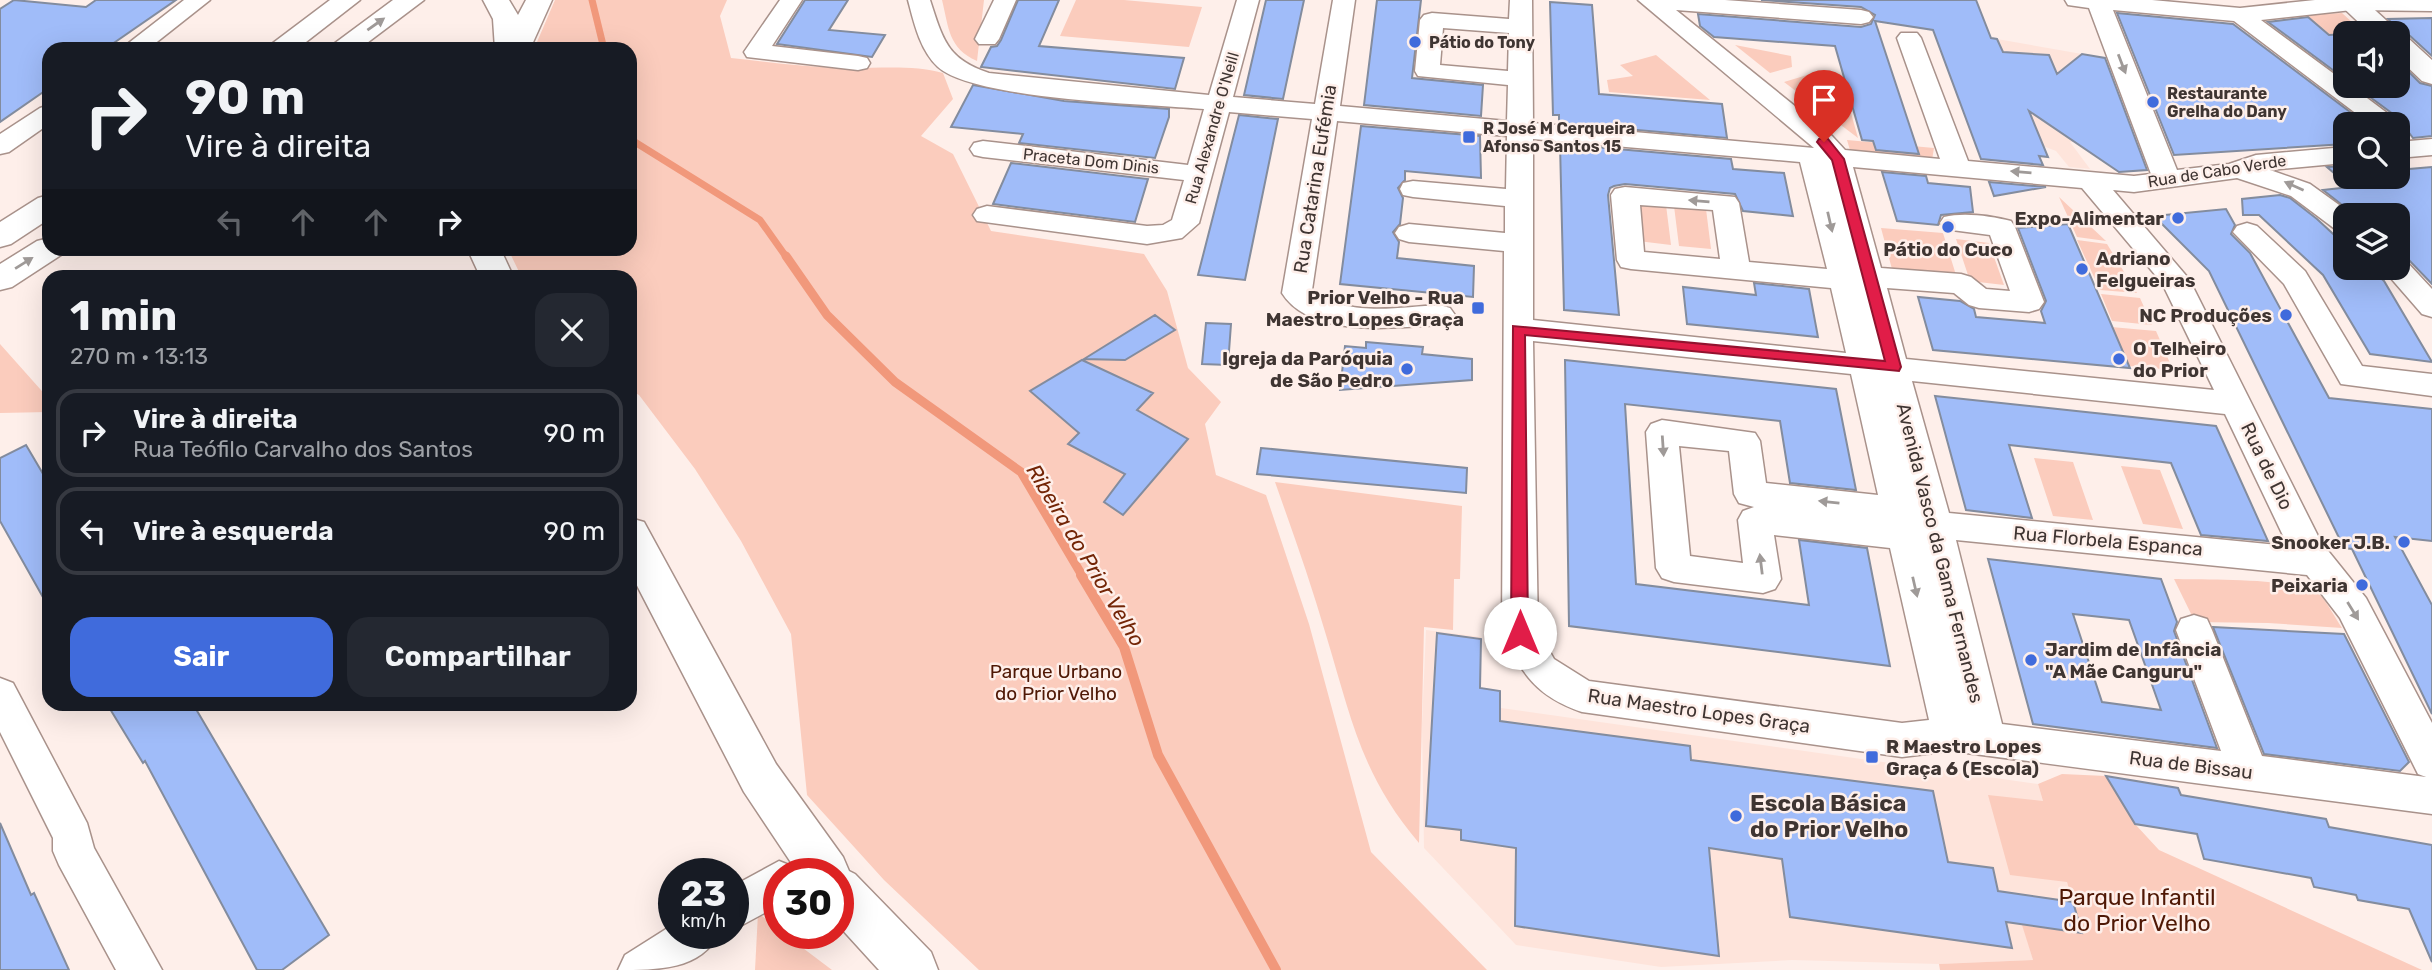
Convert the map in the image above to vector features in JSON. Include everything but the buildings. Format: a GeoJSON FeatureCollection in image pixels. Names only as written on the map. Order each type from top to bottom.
{"type":"FeatureCollection","features":[{"type":"Feature","properties":{"kind":"main road"},"geometry":{"type":"LineString","coordinates":[[351,42],[411,0]]}},
{"type":"Feature","properties":{"kind":"main road"},"geometry":{"type":"LineString","coordinates":[[496,0],[507,19],[509,42]]}},
{"type":"Feature","properties":{"kind":"main road"},"geometry":{"type":"LineString","coordinates":[[519,42],[539,0]]}},
{"type":"Feature","properties":{"kind":"main road"},"geometry":{"type":"LineString","coordinates":[[2350,2],[2372,21]]}},
{"type":"Feature","properties":{"kind":"main road"},"geometry":{"type":"LineString","coordinates":[[289,42],[343,3]]}},
{"type":"Feature","properties":{"kind":"main road"},"geometry":{"type":"LineString","coordinates":[[2410,55],[2432,75]]}},
{"type":"Feature","properties":{"kind":"main road"},"geometry":{"type":"LineString","coordinates":[[0,237],[42,210]]}},
{"type":"Feature","properties":{"kind":"main road"},"geometry":{"type":"LineString","coordinates":[[0,279],[42,252]]}},
{"type":"Feature","properties":{"kind":"main road"},"geometry":{"type":"LineString","coordinates":[[637,546],[800,858]]}},
{"type":"Feature","properties":{"kind":"main road"},"geometry":{"type":"LineString","coordinates":[[854,916],[913,970]]}},
{"type":"Feature","properties":{"kind":"street"},"geometry":{"type":"LineString","coordinates":[[143,42],[199,0]]}},
{"type":"Feature","properties":{"kind":"street"},"geometry":{"type":"LineString","coordinates":[[791,0],[756,52],[859,63]]}},
{"type":"Feature","properties":{"kind":"street","name":"Rua de Cabo Verde"},"geometry":{"type":"LineString","coordinates":[[919,0],[931,40],[941,58],[962,73],[1003,84],[2134,184],[2233,171],[2256,163],[2333,156]]}},
{"type":"Feature","properties":{"kind":"street"},"geometry":{"type":"LineString","coordinates":[[987,39],[1005,0]]}},
{"type":"Feature","properties":{"kind":"street","name":"Rua Alexandre O'Neill"},"geometry":{"type":"LineString","coordinates":[[987,215],[1147,235],[1168,233],[1185,223],[1248,0]]}},
{"type":"Feature","properties":{"kind":"street","name":"Rua Catarina Eufémia"},"geometry":{"type":"LineString","coordinates":[[1344,0],[1297,293],[1311,307],[1345,317],[1440,315]]}},
{"type":"Feature","properties":{"kind":"street","name":"Rua Maestro Lopes Graça"},"geometry":{"type":"LineString","coordinates":[[1521,0],[1518,199],[1520,633],[1541,670],[1582,696],[1902,740],[1969,737]]}},
{"type":"Feature","properties":{"kind":"street"},"geometry":{"type":"LineString","coordinates":[[1625,0],[1825,158]]}},
{"type":"Feature","properties":{"kind":"street"},"geometry":{"type":"LineString","coordinates":[[2167,180],[2090,1],[2240,15],[2350,2],[2432,4]]}},
{"type":"Feature","properties":{"kind":"street"},"geometry":{"type":"LineString","coordinates":[[1653,3],[1861,17]]}},
{"type":"Feature","properties":{"kind":"street","name":"Avenida Vasco da Gama Fernandes"},"geometry":{"type":"LineString","coordinates":[[1653,3],[1824,142],[1825,158],[1856,278],[1894,367],[1909,523]]}},
{"type":"Feature","properties":{"kind":"street"},"geometry":{"type":"LineString","coordinates":[[2240,15],[2370,112]]}},
{"type":"Feature","properties":{"kind":"street"},"geometry":{"type":"LineString","coordinates":[[1520,79],[1427,71],[1432,20],[1521,27]]}},
{"type":"Feature","properties":{"kind":"street"},"geometry":{"type":"LineString","coordinates":[[1909,38],[1956,168]]}},
{"type":"Feature","properties":{"kind":"street"},"geometry":{"type":"LineString","coordinates":[[0,146],[42,118]]}},
{"type":"Feature","properties":{"kind":"street","name":"Praceta Dom Dinis"},"geometry":{"type":"LineString","coordinates":[[983,149],[1199,174]]}},
{"type":"Feature","properties":{"kind":"street"},"geometry":{"type":"LineString","coordinates":[[2233,171],[2275,177],[2305,190],[2333,213]]}},
{"type":"Feature","properties":{"kind":"street","name":"Rua de Dio"},"geometry":{"type":"LineString","coordinates":[[2089,179],[2175,279],[2315,562],[2353,608],[2432,762]]}},
{"type":"Feature","properties":{"kind":"street"},"geometry":{"type":"LineString","coordinates":[[1413,189],[1518,199]]}},
{"type":"Feature","properties":{"kind":"street"},"geometry":{"type":"LineString","coordinates":[[1735,270],[1961,284],[1979,298],[2029,302],[2001,227],[1954,223]]}},
{"type":"Feature","properties":{"kind":"street"},"geometry":{"type":"LineString","coordinates":[[2247,232],[2295,278],[2352,376],[2432,385]]}},
{"type":"Feature","properties":{"kind":"street"},"geometry":{"type":"LineString","coordinates":[[1409,233],[1518,243]]}},
{"type":"Feature","properties":{"kind":"street","name":"Avenida Vasco da Gama Fernandes"},"geometry":{"type":"LineString","coordinates":[[1856,278],[1861,363],[1969,737]]}},
{"type":"Feature","properties":{"kind":"street"},"geometry":{"type":"LineString","coordinates":[[2407,280],[2432,307]]}},
{"type":"Feature","properties":{"kind":"street"},"geometry":{"type":"LineString","coordinates":[[1518,329],[2237,404]]}},
{"type":"Feature","properties":{"kind":"street","name":"Rua Florbela Espanca"},"geometry":{"type":"LineString","coordinates":[[1753,507],[2315,562]]}},
{"type":"Feature","properties":{"kind":"street"},"geometry":{"type":"LineString","coordinates":[[2194,630],[2248,772]]}},
{"type":"Feature","properties":{"kind":"street"},"geometry":{"type":"LineString","coordinates":[[0,694],[74,836],[74,851],[140,970]]}},
{"type":"Feature","properties":{"kind":"street","name":"Rua de Bissau"},"geometry":{"type":"LineString","coordinates":[[1969,737],[2432,796]]}},
{"type":"Feature","properties":{"kind":"street"},"geometry":{"type":"LineString","coordinates":[[640,970],[673,949]]}},
{"type":"Feature","properties":{"kind":"shaded area"},"geometry":{"type":"Polygon","coordinates":[[[1997,39],[2082,54],[2068,66],[2074,142],[2070,142],[2090,169],[2069,167],[2056,151],[2043,146],[1997,39]]]}},
{"type":"Feature","properties":{"kind":"shaded area","name":"Escola Básica do Prior Velho"},"geometry":{"type":"Polygon","coordinates":[[[1426,630],[1481,637],[1480,688],[1500,691],[1501,708],[2038,784],[2082,933],[2023,926],[2033,960],[1939,964],[1792,960],[1661,967],[1516,945],[1424,848],[1422,724],[1426,630]]]}},
{"type":"Feature","properties":{"kind":"green space","name":"Parque Urbano do Prior Velho"},"geometry":{"type":"Polygon","coordinates":[[[555,0],[727,0],[720,16],[731,58],[813,67],[905,68],[943,73],[953,99],[921,136],[953,154],[991,231],[1144,254],[1167,291],[1188,368],[1221,402],[1205,424],[1216,475],[1266,495],[1309,624],[1371,852],[1487,970],[979,970],[884,880],[807,795],[791,634],[741,541],[695,469],[637,394],[637,270],[518,270],[511,256],[637,256],[637,42],[537,42],[555,0]]]}},
{"type":"Feature","properties":{"kind":"green space"},"geometry":{"type":"Polygon","coordinates":[[[942,0],[984,0],[977,61],[967,56],[955,43],[942,0]]]}},
{"type":"Feature","properties":{"kind":"green space"},"geometry":{"type":"Polygon","coordinates":[[[1076,0],[1124,0],[1202,7],[1189,47],[1060,36],[1076,0]]]}},
{"type":"Feature","properties":{"kind":"green space"},"geometry":{"type":"Polygon","coordinates":[[[2342,13],[2351,21],[2333,21],[2333,35],[2329,35],[2305,15],[2342,13]]]}},
{"type":"Feature","properties":{"kind":"green space"},"geometry":{"type":"Polygon","coordinates":[[[1735,45],[1791,56],[1792,67],[1770,73],[1735,45]]]}},
{"type":"Feature","properties":{"kind":"green space"},"geometry":{"type":"Polygon","coordinates":[[[1656,55],[1710,100],[1609,92],[1607,80],[1633,76],[1620,65],[1656,55]]]}},
{"type":"Feature","properties":{"kind":"green space"},"geometry":{"type":"Polygon","coordinates":[[[1817,72],[1840,74],[1858,138],[1784,82],[1817,72]]]}},
{"type":"Feature","properties":{"kind":"green space"},"geometry":{"type":"Polygon","coordinates":[[[1847,140],[1934,148],[1932,160],[1852,157],[1847,140]]]}},
{"type":"Feature","properties":{"kind":"green space"},"geometry":{"type":"Polygon","coordinates":[[[2059,197],[2106,241],[2077,237],[2059,197]]]}},
{"type":"Feature","properties":{"kind":"green space"},"geometry":{"type":"Polygon","coordinates":[[[1635,202],[1666,205],[1671,245],[1638,241],[1635,202]]]}},
{"type":"Feature","properties":{"kind":"green space"},"geometry":{"type":"Polygon","coordinates":[[[1674,206],[1706,209],[1711,249],[1679,246],[1674,206]]]}},
{"type":"Feature","properties":{"kind":"green space"},"geometry":{"type":"Polygon","coordinates":[[[1881,228],[1943,233],[1956,275],[1892,269],[1881,228]]]}},
{"type":"Feature","properties":{"kind":"green space"},"geometry":{"type":"Polygon","coordinates":[[[1956,239],[1989,243],[2004,285],[1970,281],[1956,239]]]}},
{"type":"Feature","properties":{"kind":"green space"},"geometry":{"type":"Polygon","coordinates":[[[2077,240],[2107,244],[2137,293],[2100,290],[2077,240]]]}},
{"type":"Feature","properties":{"kind":"green space"},"geometry":{"type":"Polygon","coordinates":[[[2101,294],[2140,298],[2152,325],[2112,321],[2101,294]]]}},
{"type":"Feature","properties":{"kind":"green space"},"geometry":{"type":"Polygon","coordinates":[[[2100,326],[2156,331],[2173,370],[2118,365],[2100,326]]]}},
{"type":"Feature","properties":{"kind":"green space"},"geometry":{"type":"Polygon","coordinates":[[[0,344],[42,391],[42,412],[0,413],[0,344]]]}},
{"type":"Feature","properties":{"kind":"green space"},"geometry":{"type":"Polygon","coordinates":[[[2034,458],[2073,462],[2093,520],[2053,516],[2034,458]]]}},
{"type":"Feature","properties":{"kind":"green space"},"geometry":{"type":"Polygon","coordinates":[[[2121,466],[2160,470],[2183,529],[2143,524],[2121,466]]]}},
{"type":"Feature","properties":{"kind":"green space"},"geometry":{"type":"Polygon","coordinates":[[[1275,482],[1462,506],[1460,579],[1454,579],[1453,630],[1424,627],[1419,843],[1384,793],[1360,744],[1275,482]]]}},
{"type":"Feature","properties":{"kind":"green space"},"geometry":{"type":"Polygon","coordinates":[[[2174,579],[2294,585],[2321,596],[2342,628],[2195,622],[2174,579]]]}},
{"type":"Feature","properties":{"kind":"green space","name":"Parque Infantil do Prior Velho"},"geometry":{"type":"Polygon","coordinates":[[[2062,774],[2106,776],[2135,824],[2159,850],[2422,970],[1940,970],[1939,964],[2033,960],[2022,925],[2081,932],[2067,882],[2010,875],[1988,795],[2043,801],[2038,784],[2062,774]]]}},
{"type":"Feature","properties":{"kind":"green space"},"geometry":{"type":"Polygon","coordinates":[[[758,913],[763,917],[763,949],[804,949],[832,970],[755,970],[758,913]]]}},
{"type":"Feature","properties":{"kind":"waterway","name":"Ribeira do Prior Velho"},"geometry":{"type":"LineString","coordinates":[[592,0],[602,42]]}},
{"type":"Feature","properties":{"kind":"waterway","name":"Ribeira do Prior Velho"},"geometry":{"type":"LineString","coordinates":[[637,143],[760,220],[787,258]]}},
{"type":"Feature","properties":{"kind":"waterway","name":"Ribeira do Prior Velho"},"geometry":{"type":"LineString","coordinates":[[786,256],[827,315],[895,382],[1021,472],[1083,577]]}},
{"type":"Feature","properties":{"kind":"waterway","name":"Ribeira do Prior Velho"},"geometry":{"type":"LineString","coordinates":[[1081,575],[1124,647],[1158,755],[1276,970]]}},
{"type":"Feature","properties":{"kind":"place","name":"Pátio do Tony"},"geometry":{"type":"Point","coordinates":[1415,42]}},
{"type":"Feature","properties":{"kind":"place","name":"Restaurante Grelha do Dany"},"geometry":{"type":"Point","coordinates":[2153,102]}},
{"type":"Feature","properties":{"kind":"place","name":"R José M Cerqueira Afonso Santos 15"},"geometry":{"type":"Point","coordinates":[1469,137]}},
{"type":"Feature","properties":{"kind":"place","name":"Expo-Alimentar"},"geometry":{"type":"Point","coordinates":[2178,218]}},
{"type":"Feature","properties":{"kind":"place","name":"Pátio do Cuco"},"geometry":{"type":"Point","coordinates":[1948,227]}},
{"type":"Feature","properties":{"kind":"place","name":"Adriano Felgueiras"},"geometry":{"type":"Point","coordinates":[2082,269]}},
{"type":"Feature","properties":{"kind":"place","name":"Prior Velho - Rua Maestro Lopes Graça"},"geometry":{"type":"Point","coordinates":[1478,308]}},
{"type":"Feature","properties":{"kind":"place","name":"NC Produções"},"geometry":{"type":"Point","coordinates":[2286,315]}},
{"type":"Feature","properties":{"kind":"place","name":"O Telheiro do Prior"},"geometry":{"type":"Point","coordinates":[2119,359]}},
{"type":"Feature","properties":{"kind":"place","name":"Igreja da Paróquia de São Pedro"},"geometry":{"type":"Point","coordinates":[1407,369]}},
{"type":"Feature","properties":{"kind":"place","name":"Snooker J.B."},"geometry":{"type":"Point","coordinates":[2404,542]}},
{"type":"Feature","properties":{"kind":"place","name":"Peixaria"},"geometry":{"type":"Point","coordinates":[2362,585]}},
{"type":"Feature","properties":{"kind":"place","name":"Jardim de Infância \"A Mãe Canguru\""},"geometry":{"type":"Point","coordinates":[2031,660]}},
{"type":"Feature","properties":{"kind":"place","name":"R Maestro Lopes Graça 6 (Escola)"},"geometry":{"type":"Point","coordinates":[1872,757]}},
{"type":"Feature","properties":{"kind":"place","name":"Escola Básica do Prior Velho"},"geometry":{"type":"Point","coordinates":[1736,816]}},
{"type":"Feature","properties":{"kind":"route"},"geometry":{"type":"LineString","coordinates":[[1520,633],[1518,329],[1894,367],[1838,159],[1824,142]]}}]}
